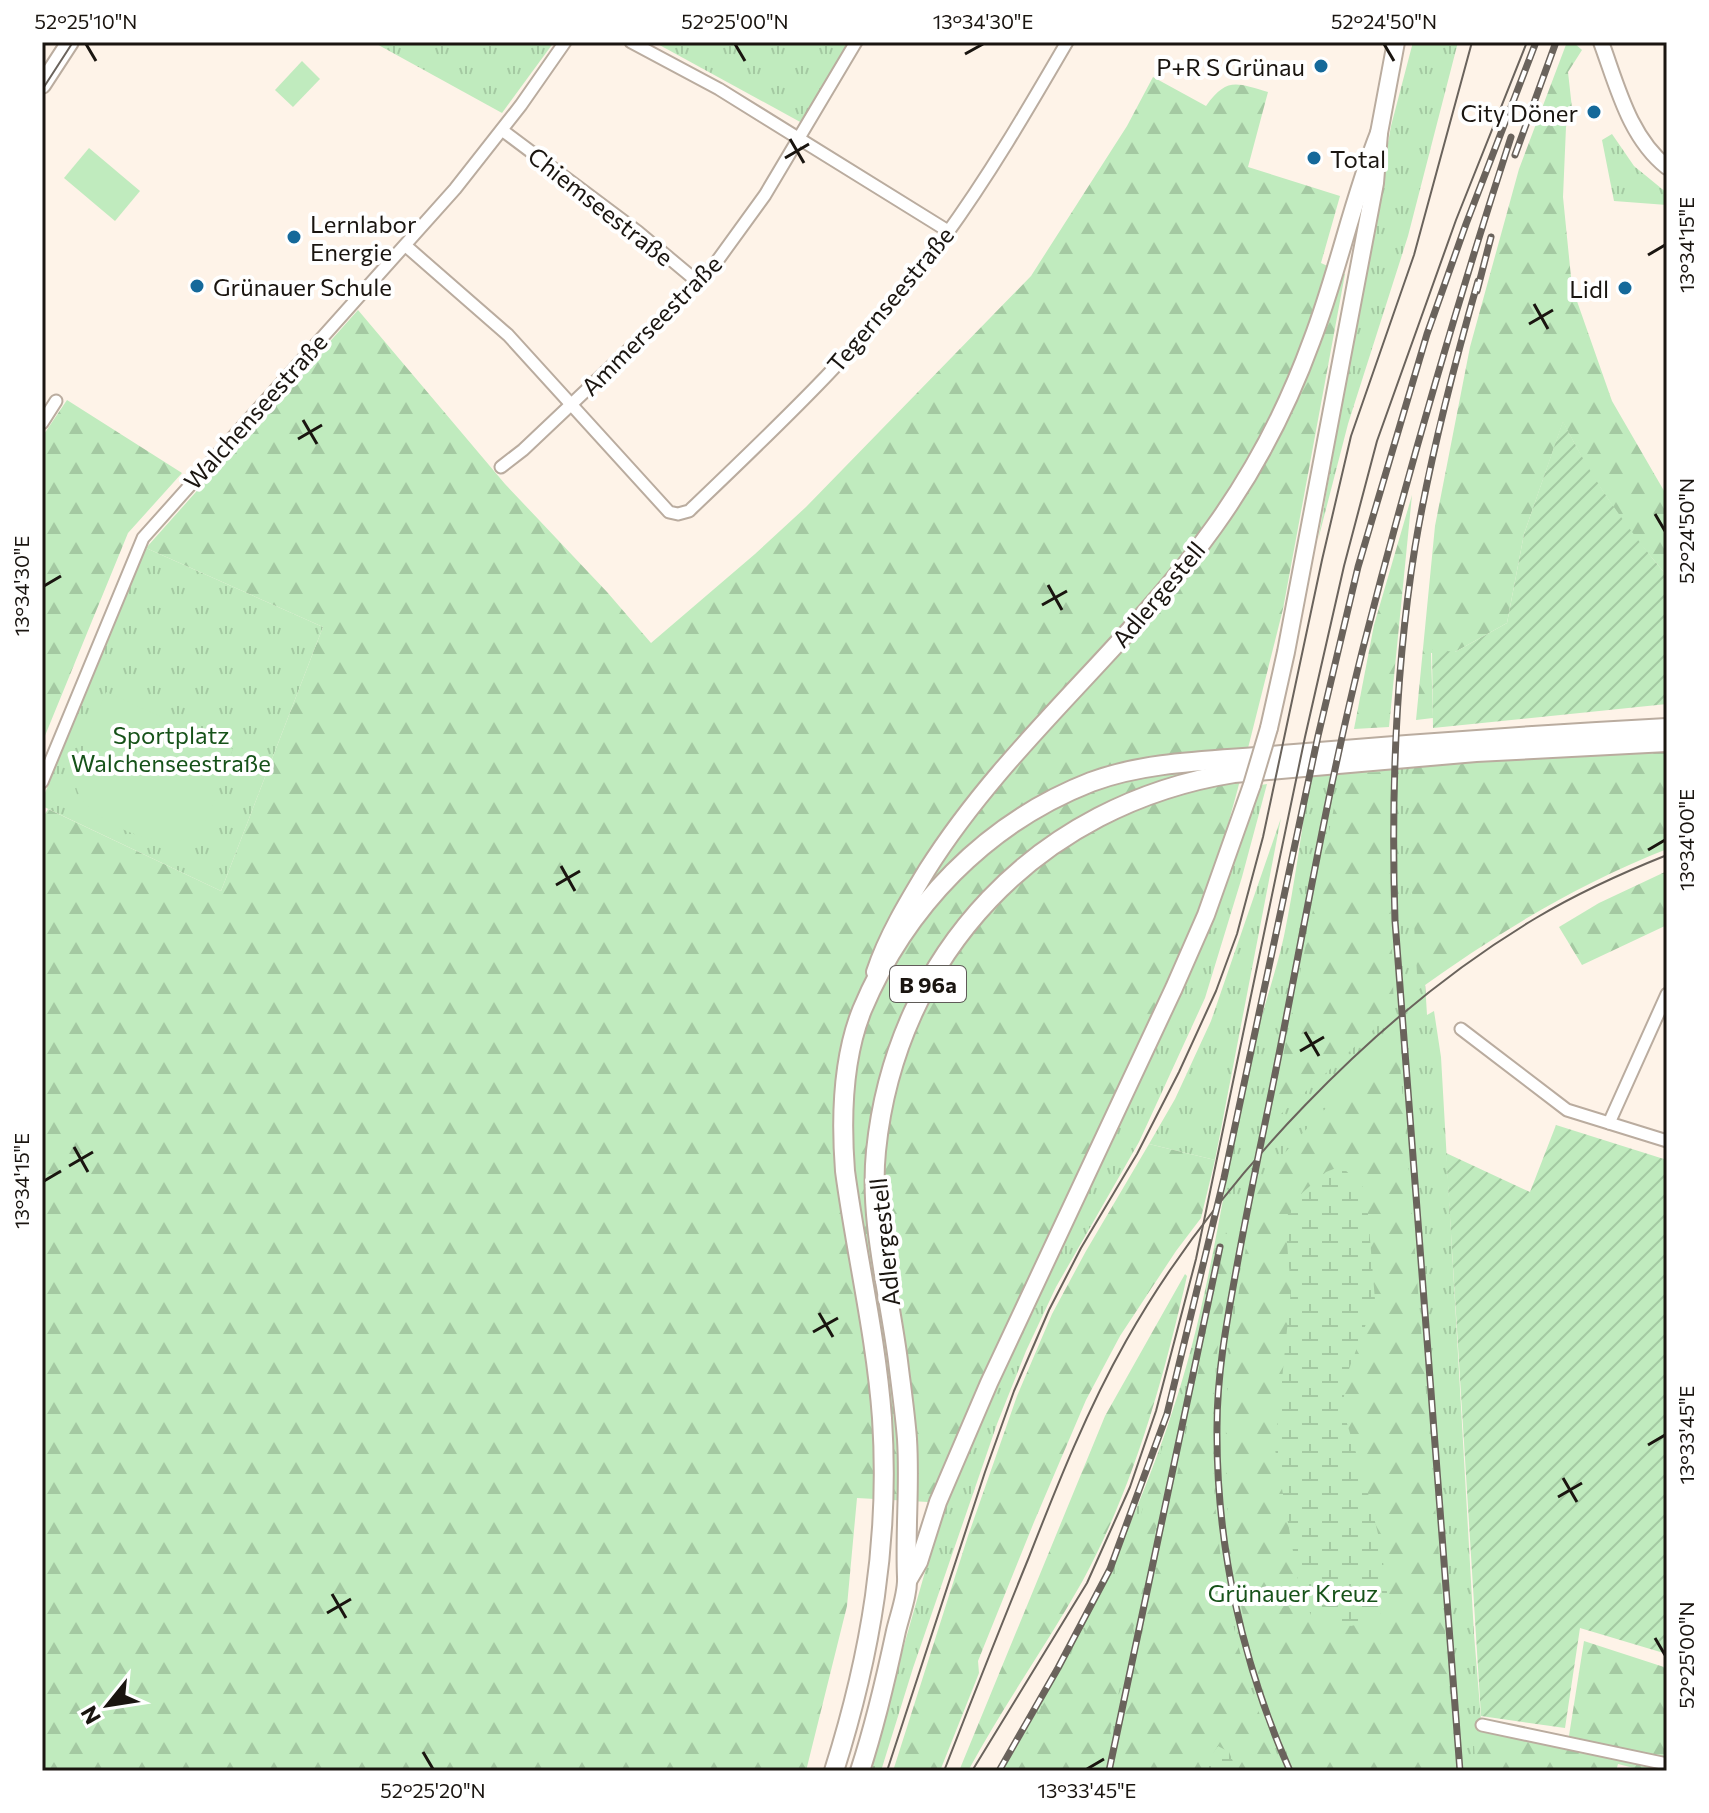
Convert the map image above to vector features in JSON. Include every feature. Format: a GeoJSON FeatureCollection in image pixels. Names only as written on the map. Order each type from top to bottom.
{"type":"FeatureCollection","features":[{"type":"Feature","properties":{"kind":"main road"},"geometry":{"type":"LineString","coordinates":[[42,85],[70,42]]}},
{"type":"Feature","properties":{"kind":"main road","name":"Adlergestell"},"geometry":{"type":"LineString","coordinates":[[860,1771],[883,1691],[908,1581],[919,1562],[938,1502],[989,1383],[1206,915],[1252,785],[1286,652],[1375,183],[1379,133],[1396,42]]}},
{"type":"Feature","properties":{"kind":"main road","name":"Adlergestell"},"geometry":{"type":"LineString","coordinates":[[834,1771],[862,1677],[881,1562],[884,1484],[882,1416],[849,1206],[842,1136],[848,1070],[862,1012],[883,948],[906,903],[954,830],[1009,760],[1139,620],[1189,561],[1242,484],[1295,384],[1313,340],[1361,177],[1379,133]]}},
{"type":"Feature","properties":{"kind":"main road","name":"B 96a"},"geometry":{"type":"LineString","coordinates":[[1628,737],[1667,728]]}},
{"type":"Feature","properties":{"kind":"main road","name":"Adlergestell"},"geometry":{"type":"LineString","coordinates":[[908,1581],[905,1564],[907,1439],[876,1207],[876,1152],[887,1089],[909,1020],[945,954],[981,907],[1028,863],[1081,826],[1134,800],[1201,778],[1628,737]]}},
{"type":"Feature","properties":{"kind":"main road","name":"Adlergestell"},"geometry":{"type":"LineString","coordinates":[[862,1012],[902,935],[961,863],[1001,830],[1047,802],[1093,782],[1134,771],[1194,762],[1438,741],[1628,737]]}},
{"type":"Feature","properties":{"kind":"main road","name":"B 96a"},"geometry":{"type":"LineString","coordinates":[[1628,737],[1667,742]]}},
{"type":"Feature","properties":{"kind":"street","name":"Walchenseestraße"},"geometry":{"type":"LineString","coordinates":[[42,782],[143,538],[264,400],[406,246],[502,130],[565,42]]}},
{"type":"Feature","properties":{"kind":"street"},"geometry":{"type":"LineString","coordinates":[[631,42],[719,89],[948,231]]}},
{"type":"Feature","properties":{"kind":"street","name":"Ammerseestraße"},"geometry":{"type":"LineString","coordinates":[[501,467],[699,283],[755,211],[856,42]]}},
{"type":"Feature","properties":{"kind":"street","name":"Tegernseestraße"},"geometry":{"type":"LineString","coordinates":[[571,403],[669,512],[678,514],[689,511],[779,426],[888,307],[948,231],[1009,142],[1067,42]]}},
{"type":"Feature","properties":{"kind":"street"},"geometry":{"type":"LineString","coordinates":[[1601,42],[1637,133],[1647,148],[1667,167]]}},
{"type":"Feature","properties":{"kind":"street","name":"Chiemseestraße"},"geometry":{"type":"LineString","coordinates":[[502,130],[632,227],[699,283]]}},
{"type":"Feature","properties":{"kind":"street"},"geometry":{"type":"LineString","coordinates":[[406,246],[508,335],[571,403]]}},
{"type":"Feature","properties":{"kind":"street"},"geometry":{"type":"LineString","coordinates":[[42,423],[56,401]]}},
{"type":"Feature","properties":{"kind":"street"},"geometry":{"type":"LineString","coordinates":[[1609,1123],[1667,994]]}},
{"type":"Feature","properties":{"kind":"street"},"geometry":{"type":"LineString","coordinates":[[1461,1029],[1567,1110],[1667,1141]]}},
{"type":"Feature","properties":{"kind":"street"},"geometry":{"type":"LineString","coordinates":[[1482,1725],[1667,1764]]}},
{"type":"Feature","properties":{"kind":"green space"},"geometry":{"type":"Polygon","coordinates":[[[373,42],[554,42],[502,113],[373,42]]]}},
{"type":"Feature","properties":{"kind":"green space"},"geometry":{"type":"Polygon","coordinates":[[[654,42],[848,42],[802,123],[654,42]]]}},
{"type":"Feature","properties":{"kind":"green space"},"geometry":{"type":"Polygon","coordinates":[[[1413,42],[1458,42],[1408,236],[1348,424],[1318,540],[1391,126],[1413,42]]]}},
{"type":"Feature","properties":{"kind":"green space"},"geometry":{"type":"Polygon","coordinates":[[[1567,42],[1573,42],[1582,50],[1568,72],[1572,108],[1566,127],[1563,197],[1572,287],[1612,401],[1667,496],[1667,576],[1628,529],[1588,469],[1563,422],[1524,534],[1507,623],[1455,652],[1431,653],[1433,718],[1416,720],[1435,526],[1470,347],[1519,169],[1567,42]]]}},
{"type":"Feature","properties":{"kind":"green space"},"geometry":{"type":"Polygon","coordinates":[[[302,61],[320,79],[293,107],[275,90],[302,61]]]}},
{"type":"Feature","properties":{"kind":"green space"},"geometry":{"type":"Polygon","coordinates":[[[1153,77],[1206,106],[1226,86],[1248,86],[1268,92],[1248,167],[1340,196],[1321,263],[1345,274],[1283,609],[1215,872],[1166,988],[928,1502],[857,1498],[847,1606],[806,1771],[42,1771],[42,819],[48,809],[221,891],[323,627],[146,548],[358,310],[505,484],[651,643],[806,507],[1031,276],[1127,126],[1153,77]]]}},
{"type":"Feature","properties":{"kind":"green space"},"geometry":{"type":"Polygon","coordinates":[[[1612,134],[1634,166],[1667,193],[1667,205],[1614,201],[1602,140],[1612,134]]]}},
{"type":"Feature","properties":{"kind":"green space"},"geometry":{"type":"Polygon","coordinates":[[[89,148],[140,191],[115,221],[64,178],[89,148]]]}},
{"type":"Feature","properties":{"kind":"green space"},"geometry":{"type":"Polygon","coordinates":[[[67,400],[182,473],[128,533],[42,743],[42,437],[67,400]]]}},
{"type":"Feature","properties":{"kind":"green space"},"geometry":{"type":"Polygon","coordinates":[[[1563,421],[1610,502],[1667,576],[1667,704],[1433,728],[1432,649],[1455,652],[1507,623],[1524,534],[1563,421]]]}},
{"type":"Feature","properties":{"kind":"green space"},"geometry":{"type":"Polygon","coordinates":[[[1412,495],[1389,727],[1354,729],[1374,625],[1412,495]]]}},
{"type":"Feature","properties":{"kind":"green space","name":"Sportplatz Walchenseestraße"},"geometry":{"type":"Polygon","coordinates":[[[146,548],[323,627],[221,891],[42,806],[146,548]]]}},
{"type":"Feature","properties":{"kind":"green space"},"geometry":{"type":"Polygon","coordinates":[[[106,692],[233,749],[213,805],[196,833],[183,840],[148,838],[109,822],[82,799],[76,786],[78,766],[106,692]]]}},
{"type":"Feature","properties":{"kind":"green space"},"geometry":{"type":"Polygon","coordinates":[[[1667,750],[1667,849],[1569,894],[1477,949],[1418,990],[1409,841],[1412,762],[1667,750]]]}},
{"type":"Feature","properties":{"kind":"green space","name":"Grünauer Kreuz"},"geometry":{"type":"Polygon","coordinates":[[[1422,767],[1422,932],[1427,1015],[1434,1011],[1441,1057],[1482,1732],[1618,1760],[1615,1771],[1002,1771],[1054,1680],[1123,1541],[1178,1394],[1209,1274],[1252,1053],[1284,936],[1310,775],[1422,767]]]}},
{"type":"Feature","properties":{"kind":"green space"},"geometry":{"type":"Polygon","coordinates":[[[1389,772],[1387,805],[1394,1011],[1269,1125],[1341,773],[1389,772]]]}},
{"type":"Feature","properties":{"kind":"green space"},"geometry":{"type":"Polygon","coordinates":[[[1267,784],[1205,998],[1139,1142],[1056,1287],[1026,1351],[997,1424],[881,1771],[868,1771],[941,1516],[977,1425],[1179,997],[1261,785],[1267,784]]]}},
{"type":"Feature","properties":{"kind":"green space"},"geometry":{"type":"Polygon","coordinates":[[[1281,818],[1215,1160],[1149,1144],[1175,1099],[1211,1021],[1281,818]]]}},
{"type":"Feature","properties":{"kind":"green space"},"geometry":{"type":"Polygon","coordinates":[[[1667,871],[1667,925],[1582,965],[1559,927],[1599,903],[1667,871]]]}},
{"type":"Feature","properties":{"kind":"green space"},"geometry":{"type":"Polygon","coordinates":[[[1398,1038],[1456,1771],[1295,1771],[1250,1647],[1237,1585],[1229,1523],[1226,1460],[1227,1397],[1233,1332],[1251,1210],[1259,1183],[1330,1104],[1398,1038]]]}},
{"type":"Feature","properties":{"kind":"green space"},"geometry":{"type":"Polygon","coordinates":[[[1556,1125],[1667,1160],[1667,1654],[1580,1628],[1565,1728],[1481,1716],[1446,1153],[1530,1192],[1556,1125]]]}},
{"type":"Feature","properties":{"kind":"green space"},"geometry":{"type":"Polygon","coordinates":[[[1149,1144],[1215,1160],[1201,1218],[1120,1336],[1086,1400],[978,1661],[979,1673],[940,1771],[893,1771],[968,1536],[1017,1396],[1052,1314],[1149,1144]]]}},
{"type":"Feature","properties":{"kind":"green space"},"geometry":{"type":"Polygon","coordinates":[[[1341,1166],[1366,1190],[1375,1300],[1349,1369],[1342,1407],[1381,1546],[1388,1600],[1378,1619],[1351,1626],[1311,1615],[1300,1591],[1275,1449],[1291,1290],[1285,1219],[1302,1193],[1326,1172],[1341,1166]]]}},
{"type":"Feature","properties":{"kind":"green space"},"geometry":{"type":"Polygon","coordinates":[[[1243,1216],[1219,1336],[1214,1391],[1215,1502],[1221,1558],[1244,1667],[1283,1771],[1112,1771],[1184,1443],[1227,1227],[1243,1216]]]}},
{"type":"Feature","properties":{"kind":"green space"},"geometry":{"type":"Polygon","coordinates":[[[1185,1274],[1178,1315],[1157,1394],[1132,1471],[1100,1546],[1068,1606],[968,1771],[959,1771],[1105,1416],[1185,1274]]]}},
{"type":"Feature","properties":{"kind":"green space"},"geometry":{"type":"Polygon","coordinates":[[[1166,1436],[1176,1439],[1101,1771],[1004,1771],[1109,1592],[1141,1514],[1166,1436]]]}},
{"type":"Feature","properties":{"kind":"green space"},"geometry":{"type":"Polygon","coordinates":[[[1584,1641],[1667,1668],[1667,1771],[1646,1771],[1618,1764],[1616,1771],[1476,1771],[1473,1732],[1568,1742],[1584,1641]]]}},
{"type":"Feature","properties":{"kind":"green space"},"geometry":{"type":"Polygon","coordinates":[[[1218,1746],[1229,1752],[1237,1771],[1200,1771],[1218,1746]]]}},
{"type":"Feature","properties":{"kind":"tram line"},"geometry":{"type":"LineString","coordinates":[[42,90],[73,42]]}},
{"type":"Feature","properties":{"kind":"tram line"},"geometry":{"type":"LineString","coordinates":[[887,1771],[1014,1391],[1049,1310],[1081,1248],[1137,1154],[1179,1072],[1216,991],[1237,934],[1263,837],[1351,436],[1414,255],[1472,42]]}},
{"type":"Feature","properties":{"kind":"tram line"},"geometry":{"type":"LineString","coordinates":[[972,1771],[1087,1583],[1130,1487],[1156,1411],[1196,1259],[1305,737],[1344,566],[1377,441],[1456,220],[1527,42]]}},
{"type":"Feature","properties":{"kind":"tram line"},"geometry":{"type":"LineString","coordinates":[[944,1771],[1051,1502],[1098,1393],[1163,1280],[1206,1220],[1254,1161],[1306,1105],[1360,1051],[1418,1002],[1476,957],[1536,918],[1600,884],[1667,855]]}},
{"type":"Feature","properties":{"kind":"railway"},"geometry":{"type":"LineString","coordinates":[[999,1771],[1110,1569],[1167,1414],[1224,1178],[1318,736],[1358,567],[1427,334],[1536,42]]}},
{"type":"Feature","properties":{"kind":"railway"},"geometry":{"type":"LineString","coordinates":[[1515,155],[1556,42]]}},
{"type":"Feature","properties":{"kind":"railway"},"geometry":{"type":"LineString","coordinates":[[1290,1771],[1258,1688],[1235,1603],[1227,1559],[1221,1515],[1217,1427],[1224,1343],[1248,1206],[1351,697],[1433,391],[1511,137]]}},
{"type":"Feature","properties":{"kind":"railway"},"geometry":{"type":"LineString","coordinates":[[1477,291],[1491,237]]}},
{"type":"Feature","properties":{"kind":"railway"},"geometry":{"type":"LineString","coordinates":[[1460,1771],[1395,921],[1394,827],[1399,687],[1415,547],[1443,413],[1478,281]]}},
{"type":"Feature","properties":{"kind":"railway"},"geometry":{"type":"LineString","coordinates":[[1109,1771],[1220,1247]]}},
{"type":"Feature","properties":{"kind":"place","name":"P+R S Grünau"},"geometry":{"type":"Point","coordinates":[1321,66]}},
{"type":"Feature","properties":{"kind":"place","name":"City Döner"},"geometry":{"type":"Point","coordinates":[1594,112]}},
{"type":"Feature","properties":{"kind":"place","name":"Total"},"geometry":{"type":"Point","coordinates":[1314,158]}},
{"type":"Feature","properties":{"kind":"place","name":"Lernlabor Energie"},"geometry":{"type":"Point","coordinates":[294,237]}},
{"type":"Feature","properties":{"kind":"place","name":"Grünauer Schule"},"geometry":{"type":"Point","coordinates":[197,286]}},
{"type":"Feature","properties":{"kind":"place","name":"Lidl"},"geometry":{"type":"Point","coordinates":[1625,288]}}]}
